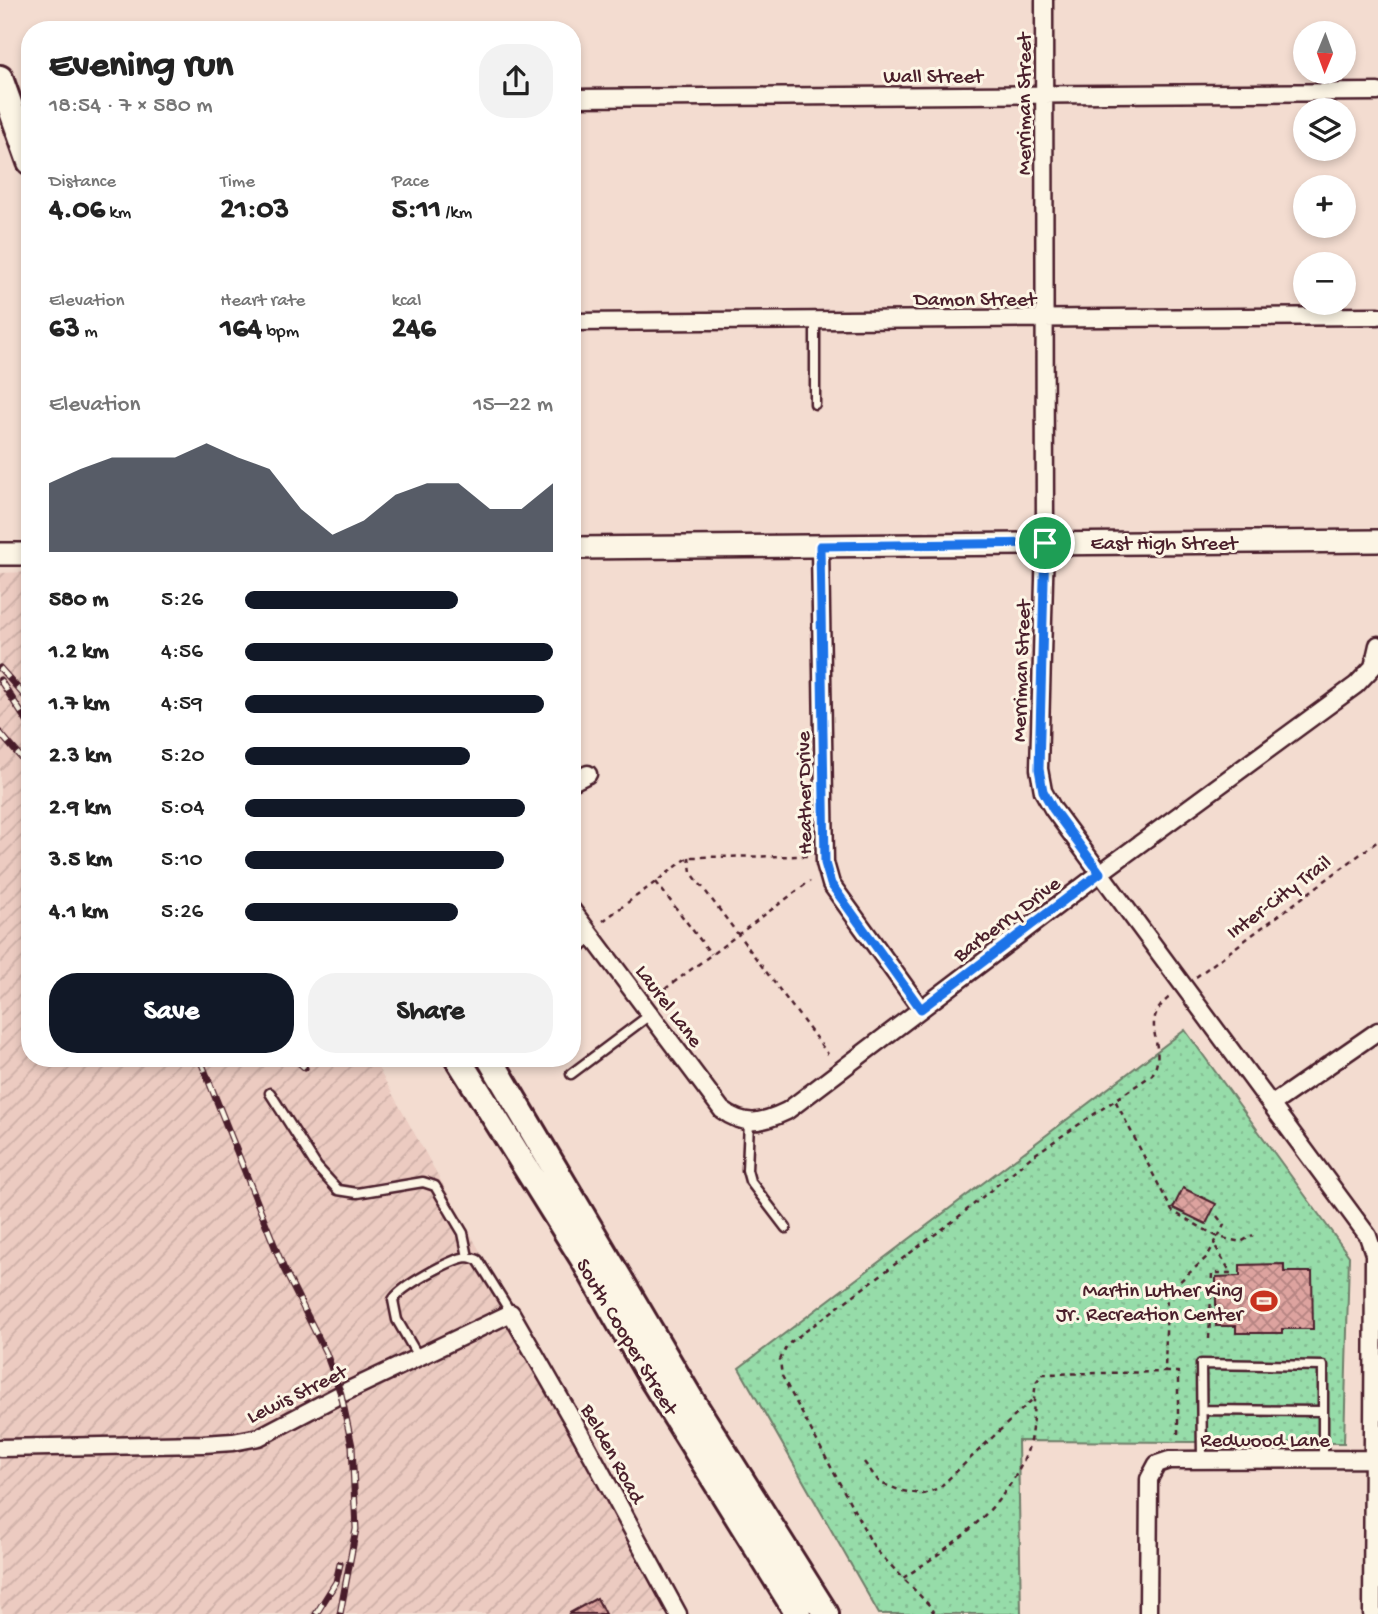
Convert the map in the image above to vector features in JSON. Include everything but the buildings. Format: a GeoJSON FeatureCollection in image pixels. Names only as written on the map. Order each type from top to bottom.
{"type":"FeatureCollection","features":[{"type":"Feature","properties":{"kind":"main road"},"geometry":{"type":"LineString","coordinates":[[0,78],[21,112]]}},
{"type":"Feature","properties":{"kind":"main road","name":"South Cooper Street"},"geometry":{"type":"LineString","coordinates":[[463,1067],[798,1614]]}},
{"type":"Feature","properties":{"kind":"main road","name":"South Cooper Street"},"geometry":{"type":"LineString","coordinates":[[495,1067],[692,1401],[826,1614]]}},
{"type":"Feature","properties":{"kind":"street","name":"Merriman Street"},"geometry":{"type":"LineString","coordinates":[[1044,0],[1045,543],[1039,769],[1043,791],[1053,809],[1271,1105],[1373,1236]]}},
{"type":"Feature","properties":{"kind":"street","name":"Wall Street"},"geometry":{"type":"LineString","coordinates":[[581,98],[1378,92]]}},
{"type":"Feature","properties":{"kind":"street","name":"Damon Street"},"geometry":{"type":"LineString","coordinates":[[581,323],[1378,316]]}},
{"type":"Feature","properties":{"kind":"street","name":"East High Street"},"geometry":{"type":"LineString","coordinates":[[581,548],[1378,541]]}},
{"type":"Feature","properties":{"kind":"street","name":"Heather Drive"},"geometry":{"type":"LineString","coordinates":[[820,546],[825,863],[831,884],[921,1009]]}},
{"type":"Feature","properties":{"kind":"street"},"geometry":{"type":"LineString","coordinates":[[0,554],[21,554]]}},
{"type":"Feature","properties":{"kind":"street","name":"Barberry Drive"},"geometry":{"type":"LineString","coordinates":[[744,1120],[766,1121],[787,1111],[1100,873],[1365,678],[1373,667],[1378,645]]}},
{"type":"Feature","properties":{"kind":"street"},"geometry":{"type":"LineString","coordinates":[[581,778],[588,774]]}},
{"type":"Feature","properties":{"kind":"street","name":"Laurel Lane"},"geometry":{"type":"LineString","coordinates":[[581,921],[714,1101],[722,1110],[744,1120]]}},
{"type":"Feature","properties":{"kind":"street"},"geometry":{"type":"LineString","coordinates":[[1271,1105],[1378,1031]]}},
{"type":"Feature","properties":{"kind":"street"},"geometry":{"type":"LineString","coordinates":[[1372,1614],[1373,1236]]}},
{"type":"Feature","properties":{"kind":"street","name":"Lewis Street"},"geometry":{"type":"LineString","coordinates":[[0,1448],[233,1443],[259,1437],[341,1394],[511,1313]]}},
{"type":"Feature","properties":{"kind":"street","name":"Belden Road"},"geometry":{"type":"LineString","coordinates":[[511,1313],[678,1614]]}},
{"type":"Feature","properties":{"kind":"street","name":"Redwood Lane"},"geometry":{"type":"LineString","coordinates":[[1148,1614],[1149,1479],[1157,1464],[1163,1461],[1202,1459],[1374,1459]]}},
{"type":"Feature","properties":{"kind":"lane"},"geometry":{"type":"LineString","coordinates":[[815,320],[815,404]]}},
{"type":"Feature","properties":{"kind":"lane"},"geometry":{"type":"LineString","coordinates":[[581,948],[593,937]]}},
{"type":"Feature","properties":{"kind":"lane"},"geometry":{"type":"LineString","coordinates":[[581,1066],[651,1014]]}},
{"type":"Feature","properties":{"kind":"lane"},"geometry":{"type":"LineString","coordinates":[[572,1073],[580,1067]]}},
{"type":"Feature","properties":{"kind":"lane"},"geometry":{"type":"LineString","coordinates":[[270,1093],[317,1167],[338,1190],[357,1193],[423,1182],[436,1186],[463,1233],[468,1257]]}},
{"type":"Feature","properties":{"kind":"lane"},"geometry":{"type":"LineString","coordinates":[[744,1120],[750,1181],[786,1228]]}},
{"type":"Feature","properties":{"kind":"lane"},"geometry":{"type":"LineString","coordinates":[[419,1358],[397,1320],[393,1300],[402,1289],[447,1265],[468,1257],[478,1260],[511,1313]]}},
{"type":"Feature","properties":{"kind":"lane"},"geometry":{"type":"LineString","coordinates":[[1202,1459],[1201,1364],[1323,1366],[1323,1460]]}},
{"type":"Feature","properties":{"kind":"lane"},"geometry":{"type":"LineString","coordinates":[[1202,1410],[1322,1411]]}},
{"type":"Feature","properties":{"kind":"path","name":"Inter-City Trail"},"geometry":{"type":"LineString","coordinates":[[1197,976],[1378,841]]}},
{"type":"Feature","properties":{"kind":"path"},"geometry":{"type":"LineString","coordinates":[[603,921],[690,857],[807,856]]}},
{"type":"Feature","properties":{"kind":"path"},"geometry":{"type":"LineString","coordinates":[[690,857],[691,872],[828,1055]]}},
{"type":"Feature","properties":{"kind":"path"},"geometry":{"type":"LineString","coordinates":[[657,995],[810,881]]}},
{"type":"Feature","properties":{"kind":"path"},"geometry":{"type":"LineString","coordinates":[[656,882],[711,955]]}},
{"type":"Feature","properties":{"kind":"path"},"geometry":{"type":"LineString","coordinates":[[934,1614],[930,1606],[875,1549],[782,1377],[779,1360],[787,1345],[957,1218],[1031,1157],[1152,1075],[1158,1065],[1154,1018],[1167,999]]}},
{"type":"Feature","properties":{"kind":"path"},"geometry":{"type":"LineString","coordinates":[[1115,1099],[1171,1211],[1218,1237],[1241,1242],[1253,1235]]}},
{"type":"Feature","properties":{"kind":"path"},"geometry":{"type":"LineString","coordinates":[[1165,1372],[1167,1293],[1207,1257],[1224,1225],[1217,1216]]}},
{"type":"Feature","properties":{"kind":"path"},"geometry":{"type":"LineString","coordinates":[[1209,1339],[1212,1273],[1231,1273],[1214,1244]]}},
{"type":"Feature","properties":{"kind":"path"},"geometry":{"type":"LineString","coordinates":[[904,1578],[975,1526],[997,1500],[1026,1455],[1036,1382],[1042,1374],[1178,1371],[1178,1439]]}},
{"type":"Feature","properties":{"kind":"path"},"geometry":{"type":"LineString","coordinates":[[864,1462],[880,1483],[902,1491],[923,1494],[939,1489],[1033,1399]]}},
{"type":"Feature","properties":{"kind":"shaded area"},"geometry":{"type":"Polygon","coordinates":[[[21,572],[21,1067],[377,1067],[682,1614],[3,1614],[0,1604],[0,573],[21,572]]]}},
{"type":"Feature","properties":{"kind":"green space"},"geometry":{"type":"Polygon","coordinates":[[[1185,1030],[1349,1256],[1344,1443],[1018,1441],[1021,1614],[879,1614],[739,1368],[1185,1030]]]}},
{"type":"Feature","properties":{"kind":"railway"},"geometry":{"type":"LineString","coordinates":[[0,668],[21,692]]}},
{"type":"Feature","properties":{"kind":"railway"},"geometry":{"type":"LineString","coordinates":[[0,680],[21,712]]}},
{"type":"Feature","properties":{"kind":"railway"},"geometry":{"type":"LineString","coordinates":[[0,733],[21,758]]}},
{"type":"Feature","properties":{"kind":"railway"},"geometry":{"type":"LineString","coordinates":[[203,1067],[283,1267],[326,1353],[341,1394],[352,1446],[356,1529],[340,1614]]}},
{"type":"Feature","properties":{"kind":"railway"},"geometry":{"type":"LineString","coordinates":[[316,1614],[336,1582],[340,1564]]}},
{"type":"Feature","properties":{"kind":"place","name":"Martin Luther King Jr. Recreation Center"},"geometry":{"type":"Point","coordinates":[1264,1301]}},
{"type":"Feature","properties":{"kind":"route"},"geometry":{"type":"LineString","coordinates":[[1045,543],[1039,769],[1043,791],[1053,809],[1100,873],[921,1009],[831,884],[827,874],[820,546],[1045,543]]}}]}
